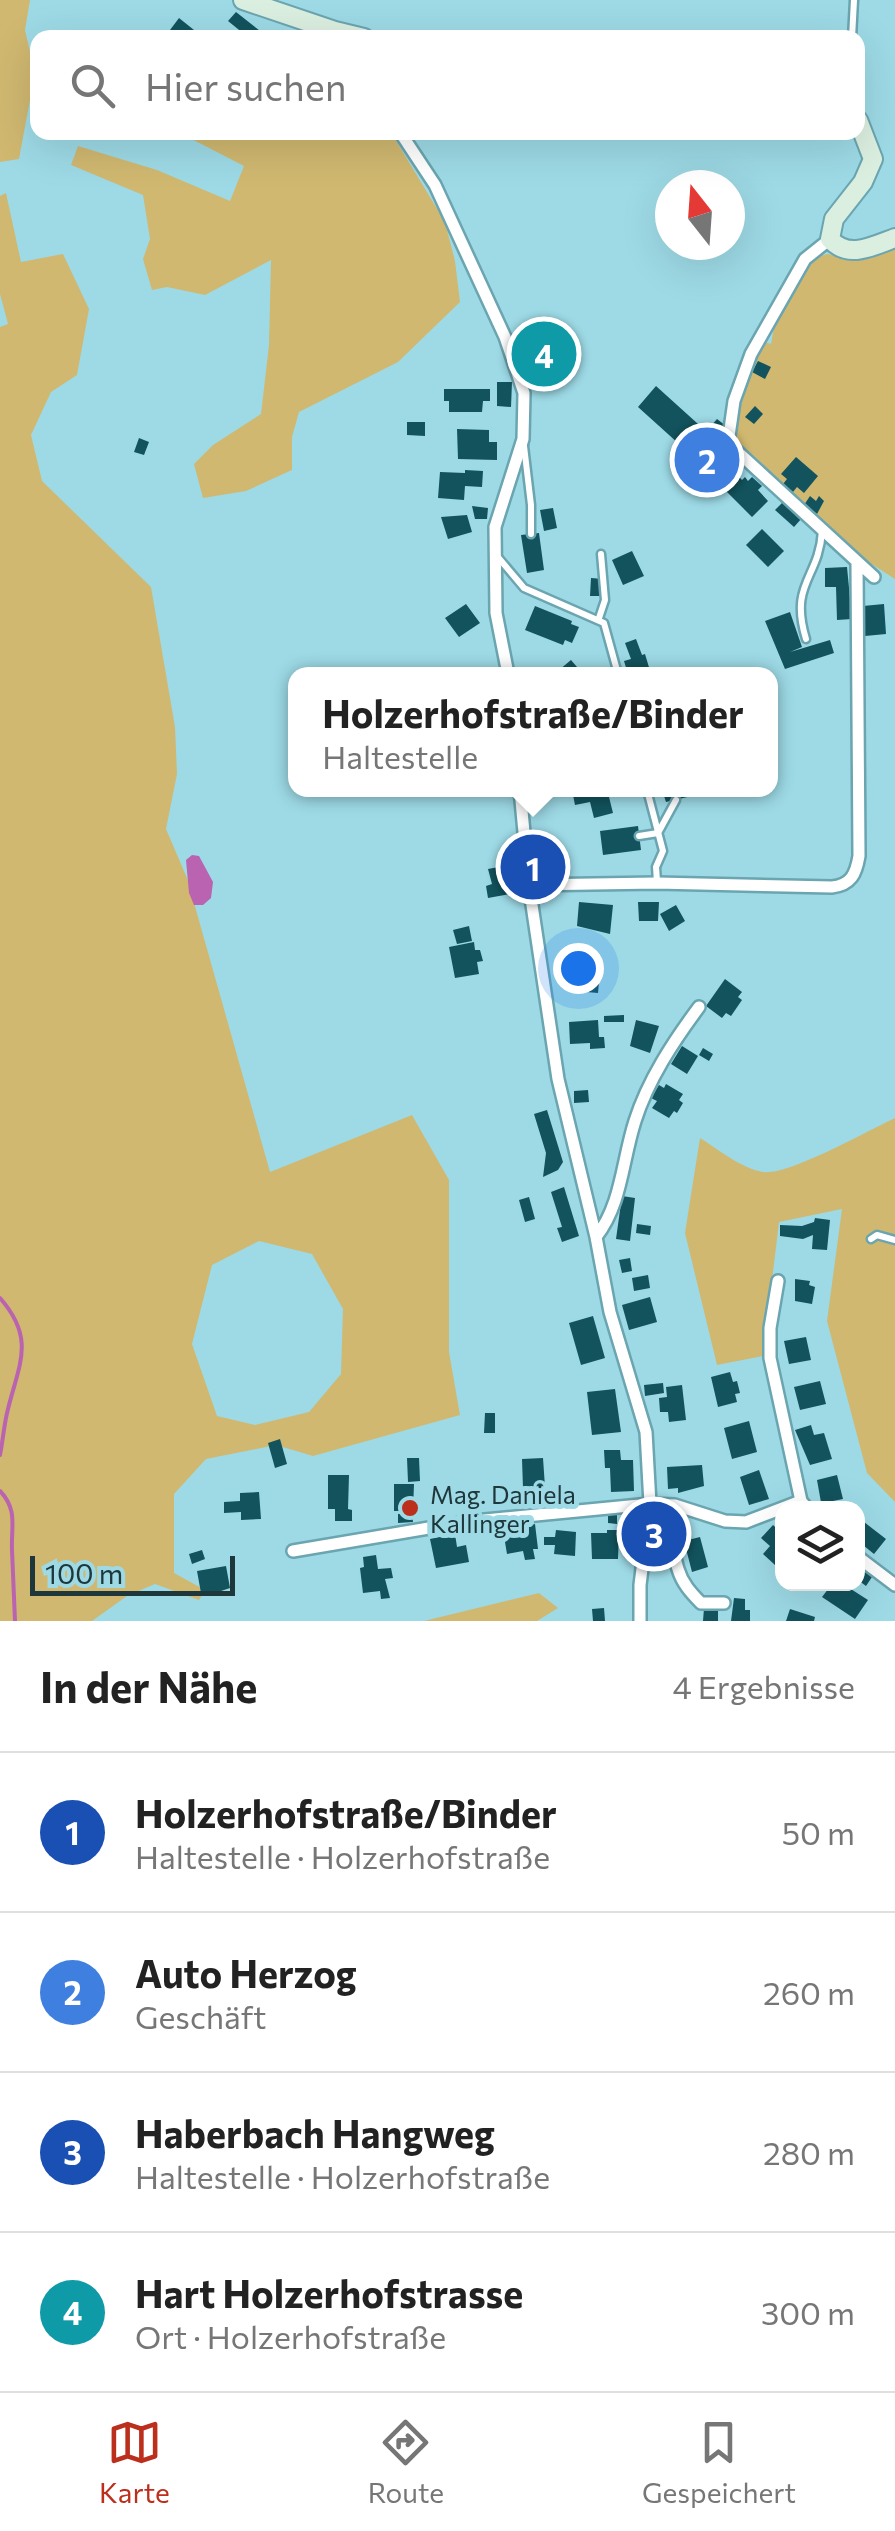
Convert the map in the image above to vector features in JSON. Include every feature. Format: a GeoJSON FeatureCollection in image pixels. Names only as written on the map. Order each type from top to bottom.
{"type":"FeatureCollection","features":[{"type":"Feature","properties":{"kind":"main road"},"geometry":{"type":"LineString","coordinates":[[243,0],[324,30]]}},
{"type":"Feature","properties":{"kind":"main road"},"geometry":{"type":"LineString","coordinates":[[865,138],[873,159],[863,182],[834,219],[830,239],[837,247],[849,251],[895,238]]}},
{"type":"Feature","properties":{"kind":"street"},"geometry":{"type":"LineString","coordinates":[[405,140],[435,185],[506,337],[524,393],[523,440],[495,527],[496,613],[507,667]]}},
{"type":"Feature","properties":{"kind":"street"},"geometry":{"type":"LineString","coordinates":[[830,239],[805,259],[751,354],[734,400],[728,443],[874,577]]}},
{"type":"Feature","properties":{"kind":"street"},"geometry":{"type":"LineString","coordinates":[[529,886],[844,886],[856,871],[857,564]]}},
{"type":"Feature","properties":{"kind":"street"},"geometry":{"type":"LineString","coordinates":[[521,797],[529,886],[558,1079],[610,1312],[646,1432],[650,1509],[640,1585],[640,1621]]}},
{"type":"Feature","properties":{"kind":"street"},"geometry":{"type":"LineString","coordinates":[[596,1237],[610,1219],[635,1121],[646,1096],[664,1057],[699,1007]]}},
{"type":"Feature","properties":{"kind":"street"},"geometry":{"type":"LineString","coordinates":[[778,1281],[770,1328],[770,1358],[803,1501]]}},
{"type":"Feature","properties":{"kind":"street"},"geometry":{"type":"LineString","coordinates":[[293,1551],[482,1520],[675,1504],[725,1521],[746,1522],[775,1514]]}},
{"type":"Feature","properties":{"kind":"street"},"geometry":{"type":"LineString","coordinates":[[650,1509],[666,1524],[673,1538],[678,1568],[688,1589],[701,1603],[724,1603]]}},
{"type":"Feature","properties":{"kind":"street"},"geometry":{"type":"LineString","coordinates":[[865,1563],[895,1585]]}},
{"type":"Feature","properties":{"kind":"lane"},"geometry":{"type":"LineString","coordinates":[[852,30],[854,0]]}},
{"type":"Feature","properties":{"kind":"lane"},"geometry":{"type":"LineString","coordinates":[[523,440],[532,505],[531,534]]}},
{"type":"Feature","properties":{"kind":"lane"},"geometry":{"type":"LineString","coordinates":[[806,640],[799,604],[822,530]]}},
{"type":"Feature","properties":{"kind":"lane"},"geometry":{"type":"LineString","coordinates":[[494,551],[524,588],[550,602],[599,618],[604,623],[616,667]]}},
{"type":"Feature","properties":{"kind":"lane"},"geometry":{"type":"LineString","coordinates":[[599,618],[604,600],[601,554]]}},
{"type":"Feature","properties":{"kind":"lane"},"geometry":{"type":"LineString","coordinates":[[649,797],[663,851],[656,867],[657,884]]}},
{"type":"Feature","properties":{"kind":"lane"},"geometry":{"type":"LineString","coordinates":[[658,833],[676,800]]}},
{"type":"Feature","properties":{"kind":"lane"},"geometry":{"type":"LineString","coordinates":[[639,836],[658,833]]}},
{"type":"Feature","properties":{"kind":"lane"},"geometry":{"type":"LineString","coordinates":[[870,1239],[878,1235],[895,1240]]}},
{"type":"Feature","properties":{"kind":"shaded area"},"geometry":{"type":"Polygon","coordinates":[[[0,0],[30,0],[25,30],[30,52],[30,100],[19,159],[0,162],[0,0]]]}},
{"type":"Feature","properties":{"kind":"shaded area"},"geometry":{"type":"Polygon","coordinates":[[[194,140],[396,140],[445,222],[460,302],[398,362],[299,412],[292,437],[292,470],[246,491],[203,498],[194,464],[213,445],[261,414],[269,345],[271,260],[205,295],[167,287],[152,290],[143,259],[150,239],[143,195],[71,165],[78,146],[157,170],[230,201],[244,166],[194,140]]]}},
{"type":"Feature","properties":{"kind":"shaded area"},"geometry":{"type":"Polygon","coordinates":[[[6,193],[21,262],[63,254],[89,309],[77,375],[51,392],[31,435],[42,481],[151,587],[175,727],[177,774],[166,829],[187,878],[270,1172],[412,1115],[449,1180],[449,1352],[460,1415],[313,1456],[276,1445],[206,1459],[174,1494],[174,1573],[205,1590],[199,1600],[155,1584],[127,1596],[92,1621],[0,1621],[0,327],[8,324],[0,294],[0,196],[6,193]],[[259,1241],[212,1265],[192,1344],[217,1416],[255,1425],[309,1412],[341,1374],[343,1309],[312,1254],[259,1241]]]}},
{"type":"Feature","properties":{"kind":"shaded area"},"geometry":{"type":"Polygon","coordinates":[[[895,246],[895,579],[867,561],[738,446],[733,432],[733,410],[761,341],[771,344],[777,311],[810,258],[828,254],[849,259],[895,246]]]}},
{"type":"Feature","properties":{"kind":"shaded area"},"geometry":{"type":"Polygon","coordinates":[[[192,855],[199,856],[213,882],[211,898],[203,905],[194,905],[189,893],[186,860],[192,855]]]}},
{"type":"Feature","properties":{"kind":"shaded area"},"geometry":{"type":"Polygon","coordinates":[[[895,1118],[895,1502],[867,1473],[827,1321],[842,1209],[779,1222],[763,1356],[717,1365],[685,1233],[700,1138],[747,1167],[775,1171],[809,1160],[895,1118]]]}},
{"type":"Feature","properties":{"kind":"shaded area"},"geometry":{"type":"Polygon","coordinates":[[[539,1593],[558,1608],[537,1621],[424,1621],[539,1593]]]}},
{"type":"Feature","properties":{"kind":"building"},"geometry":{"type":"Polygon","coordinates":[[[236,12],[259,30],[239,30],[228,21],[236,12]]]}},
{"type":"Feature","properties":{"kind":"building"},"geometry":{"type":"Polygon","coordinates":[[[179,18],[194,30],[170,30],[179,18]]]}},
{"type":"Feature","properties":{"kind":"building"},"geometry":{"type":"Polygon","coordinates":[[[541,346],[553,353],[547,362],[536,355],[541,346]]]}},
{"type":"Feature","properties":{"kind":"building"},"geometry":{"type":"Polygon","coordinates":[[[758,361],[771,367],[765,379],[752,372],[758,361]]]}},
{"type":"Feature","properties":{"kind":"building"},"geometry":{"type":"Polygon","coordinates":[[[497,382],[512,382],[511,407],[497,406],[497,382]]]}},
{"type":"Feature","properties":{"kind":"building"},"geometry":{"type":"Polygon","coordinates":[[[656,386],[708,433],[703,437],[726,457],[702,484],[688,471],[693,466],[688,462],[689,453],[638,407],[656,386]]]}},
{"type":"Feature","properties":{"kind":"building"},"geometry":{"type":"Polygon","coordinates":[[[444,389],[490,389],[490,401],[483,401],[482,412],[449,412],[444,389]]]}},
{"type":"Feature","properties":{"kind":"building"},"geometry":{"type":"Polygon","coordinates":[[[755,406],[763,414],[754,424],[745,417],[755,406]]]}},
{"type":"Feature","properties":{"kind":"building"},"geometry":{"type":"Polygon","coordinates":[[[717,419],[726,426],[720,434],[710,427],[717,419]]]}},
{"type":"Feature","properties":{"kind":"building"},"geometry":{"type":"Polygon","coordinates":[[[407,422],[425,422],[425,436],[407,435],[407,422]]]}},
{"type":"Feature","properties":{"kind":"building"},"geometry":{"type":"Polygon","coordinates":[[[457,429],[489,430],[489,442],[497,442],[497,460],[458,459],[457,429]]]}},
{"type":"Feature","properties":{"kind":"building"},"geometry":{"type":"Polygon","coordinates":[[[139,438],[149,442],[144,455],[134,452],[139,438]]]}},
{"type":"Feature","properties":{"kind":"building"},"geometry":{"type":"Polygon","coordinates":[[[796,457],[818,476],[804,493],[797,487],[793,492],[783,484],[787,479],[781,474],[796,457]]]}},
{"type":"Feature","properties":{"kind":"building"},"geometry":{"type":"Polygon","coordinates":[[[732,469],[742,480],[752,477],[762,486],[758,490],[768,501],[752,517],[718,483],[732,469]]]}},
{"type":"Feature","properties":{"kind":"building"},"geometry":{"type":"Polygon","coordinates":[[[483,471],[482,487],[465,486],[464,500],[438,498],[440,472],[483,471]]]}},
{"type":"Feature","properties":{"kind":"building"},"geometry":{"type":"Polygon","coordinates":[[[810,496],[816,501],[819,496],[824,501],[817,514],[804,505],[810,496]]]}},
{"type":"Feature","properties":{"kind":"building"},"geometry":{"type":"Polygon","coordinates":[[[783,502],[802,518],[794,527],[775,510],[783,502]]]}},
{"type":"Feature","properties":{"kind":"building"},"geometry":{"type":"Polygon","coordinates":[[[472,506],[488,508],[487,519],[475,519],[472,506]]]}},
{"type":"Feature","properties":{"kind":"building"},"geometry":{"type":"Polygon","coordinates":[[[553,508],[557,528],[544,531],[540,510],[553,508]]]}},
{"type":"Feature","properties":{"kind":"building"},"geometry":{"type":"Polygon","coordinates":[[[467,515],[472,532],[448,539],[441,517],[467,515]]]}},
{"type":"Feature","properties":{"kind":"building"},"geometry":{"type":"Polygon","coordinates":[[[762,529],[784,551],[768,567],[746,545],[762,529]]]}},
{"type":"Feature","properties":{"kind":"building"},"geometry":{"type":"Polygon","coordinates":[[[539,533],[544,570],[527,573],[521,535],[539,533]]]}},
{"type":"Feature","properties":{"kind":"building"},"geometry":{"type":"Polygon","coordinates":[[[632,551],[644,576],[623,585],[612,560],[632,551]]]}},
{"type":"Feature","properties":{"kind":"building"},"geometry":{"type":"Polygon","coordinates":[[[847,567],[852,619],[837,620],[836,587],[825,587],[825,568],[847,567]]]}},
{"type":"Feature","properties":{"kind":"building"},"geometry":{"type":"Polygon","coordinates":[[[591,578],[603,579],[602,596],[590,596],[591,578]]]}},
{"type":"Feature","properties":{"kind":"building"},"geometry":{"type":"Polygon","coordinates":[[[466,604],[480,623],[459,637],[445,618],[466,604]]]}},
{"type":"Feature","properties":{"kind":"building"},"geometry":{"type":"Polygon","coordinates":[[[884,604],[886,634],[865,636],[863,606],[884,604]]]}},
{"type":"Feature","properties":{"kind":"building"},"geometry":{"type":"Polygon","coordinates":[[[535,606],[579,627],[572,643],[565,640],[563,645],[525,630],[535,606]]]}},
{"type":"Feature","properties":{"kind":"building"},"geometry":{"type":"Polygon","coordinates":[[[790,612],[802,647],[790,652],[830,640],[834,653],[785,669],[765,621],[790,612]]]}},
{"type":"Feature","properties":{"kind":"building"},"geometry":{"type":"Polygon","coordinates":[[[636,639],[649,667],[626,667],[624,661],[631,659],[625,643],[636,639]]]}},
{"type":"Feature","properties":{"kind":"building"},"geometry":{"type":"Polygon","coordinates":[[[573,797],[609,797],[613,813],[594,818],[590,802],[575,805],[573,797]]]}},
{"type":"Feature","properties":{"kind":"building"},"geometry":{"type":"Polygon","coordinates":[[[638,826],[641,850],[603,855],[600,831],[638,826]]]}},
{"type":"Feature","properties":{"kind":"building"},"geometry":{"type":"Polygon","coordinates":[[[504,866],[507,882],[518,879],[520,892],[488,898],[486,886],[492,884],[488,869],[504,866]]]}},
{"type":"Feature","properties":{"kind":"building"},"geometry":{"type":"Polygon","coordinates":[[[579,902],[613,905],[610,934],[577,926],[579,902]]]}},
{"type":"Feature","properties":{"kind":"building"},"geometry":{"type":"Polygon","coordinates":[[[638,902],[659,902],[658,921],[639,921],[638,902]]]}},
{"type":"Feature","properties":{"kind":"building"},"geometry":{"type":"Polygon","coordinates":[[[676,905],[685,921],[669,931],[660,914],[676,905]]]}},
{"type":"Feature","properties":{"kind":"building"},"geometry":{"type":"Polygon","coordinates":[[[469,926],[472,941],[457,944],[453,930],[469,926]]]}},
{"type":"Feature","properties":{"kind":"building"},"geometry":{"type":"Polygon","coordinates":[[[474,942],[483,961],[477,962],[479,974],[455,978],[449,947],[474,942]]]}},
{"type":"Feature","properties":{"kind":"building"},"geometry":{"type":"Polygon","coordinates":[[[569,963],[588,964],[588,969],[600,970],[598,993],[575,991],[577,972],[569,971],[569,963]]]}},
{"type":"Feature","properties":{"kind":"building"},"geometry":{"type":"Polygon","coordinates":[[[725,979],[742,992],[738,997],[742,1000],[731,1016],[726,1013],[722,1018],[706,1006],[725,979]]]}},
{"type":"Feature","properties":{"kind":"building"},"geometry":{"type":"Polygon","coordinates":[[[624,1015],[624,1022],[604,1022],[604,1016],[624,1015]]]}},
{"type":"Feature","properties":{"kind":"building"},"geometry":{"type":"Polygon","coordinates":[[[598,1020],[599,1037],[604,1037],[605,1048],[590,1049],[590,1043],[570,1044],[569,1022],[598,1020]]]}},
{"type":"Feature","properties":{"kind":"building"},"geometry":{"type":"Polygon","coordinates":[[[636,1020],[659,1026],[650,1053],[630,1046],[636,1020]]]}},
{"type":"Feature","properties":{"kind":"building"},"geometry":{"type":"Polygon","coordinates":[[[682,1046],[698,1056],[687,1074],[671,1064],[682,1046]]]}},
{"type":"Feature","properties":{"kind":"building"},"geometry":{"type":"Polygon","coordinates":[[[703,1048],[713,1054],[709,1061],[699,1055],[703,1048]]]}},
{"type":"Feature","properties":{"kind":"building"},"geometry":{"type":"Polygon","coordinates":[[[666,1084],[683,1094],[679,1100],[683,1103],[669,1118],[652,1108],[657,1101],[651,1098],[659,1085],[664,1088],[666,1084]]]}},
{"type":"Feature","properties":{"kind":"building"},"geometry":{"type":"Polygon","coordinates":[[[588,1090],[589,1102],[574,1103],[574,1091],[588,1090]]]}},
{"type":"Feature","properties":{"kind":"building"},"geometry":{"type":"Polygon","coordinates":[[[547,1110],[563,1162],[558,1170],[543,1177],[546,1153],[534,1114],[547,1110]]]}},
{"type":"Feature","properties":{"kind":"building"},"geometry":{"type":"Polygon","coordinates":[[[564,1187],[579,1236],[562,1242],[557,1228],[562,1227],[551,1192],[564,1187]]]}},
{"type":"Feature","properties":{"kind":"building"},"geometry":{"type":"Polygon","coordinates":[[[622,1196],[635,1198],[630,1241],[616,1239],[622,1196]]]}},
{"type":"Feature","properties":{"kind":"building"},"geometry":{"type":"Polygon","coordinates":[[[529,1197],[535,1219],[525,1222],[519,1200],[529,1197]]]}},
{"type":"Feature","properties":{"kind":"building"},"geometry":{"type":"Polygon","coordinates":[[[815,1218],[830,1220],[827,1250],[812,1249],[813,1235],[803,1239],[780,1236],[780,1225],[802,1226],[815,1218]]]}},
{"type":"Feature","properties":{"kind":"building"},"geometry":{"type":"Polygon","coordinates":[[[637,1224],[651,1226],[650,1235],[636,1233],[637,1224]]]}},
{"type":"Feature","properties":{"kind":"building"},"geometry":{"type":"Polygon","coordinates":[[[630,1258],[632,1271],[622,1273],[619,1260],[630,1258]]]}},
{"type":"Feature","properties":{"kind":"building"},"geometry":{"type":"Polygon","coordinates":[[[648,1275],[650,1288],[634,1291],[632,1278],[648,1275]]]}},
{"type":"Feature","properties":{"kind":"building"},"geometry":{"type":"Polygon","coordinates":[[[795,1279],[810,1281],[809,1285],[815,1287],[812,1304],[795,1301],[795,1279]]]}},
{"type":"Feature","properties":{"kind":"building"},"geometry":{"type":"Polygon","coordinates":[[[650,1297],[657,1322],[629,1330],[622,1305],[650,1297]]]}},
{"type":"Feature","properties":{"kind":"building"},"geometry":{"type":"Polygon","coordinates":[[[593,1316],[605,1358],[581,1365],[569,1323],[593,1316]]]}},
{"type":"Feature","properties":{"kind":"building"},"geometry":{"type":"Polygon","coordinates":[[[806,1337],[811,1360],[789,1364],[784,1341],[806,1337]]]}},
{"type":"Feature","properties":{"kind":"building"},"geometry":{"type":"Polygon","coordinates":[[[730,1372],[740,1393],[735,1394],[737,1402],[718,1407],[711,1377],[730,1372]]]}},
{"type":"Feature","properties":{"kind":"building"},"geometry":{"type":"Polygon","coordinates":[[[820,1381],[826,1404],[800,1410],[794,1387],[820,1381]]]}},
{"type":"Feature","properties":{"kind":"building"},"geometry":{"type":"Polygon","coordinates":[[[663,1383],[664,1393],[645,1396],[644,1385],[663,1383]]]}},
{"type":"Feature","properties":{"kind":"building"},"geometry":{"type":"Polygon","coordinates":[[[682,1385],[686,1420],[669,1422],[668,1412],[660,1412],[659,1398],[667,1397],[666,1387],[682,1385]]]}},
{"type":"Feature","properties":{"kind":"building"},"geometry":{"type":"Polygon","coordinates":[[[615,1389],[621,1432],[592,1435],[587,1392],[615,1389]]]}},
{"type":"Feature","properties":{"kind":"building"},"geometry":{"type":"Polygon","coordinates":[[[485,1413],[495,1413],[495,1433],[484,1433],[485,1413]]]}},
{"type":"Feature","properties":{"kind":"building"},"geometry":{"type":"Polygon","coordinates":[[[749,1421],[757,1452],[732,1459],[724,1428],[749,1421]]]}},
{"type":"Feature","properties":{"kind":"building"},"geometry":{"type":"Polygon","coordinates":[[[811,1425],[814,1435],[824,1433],[832,1459],[810,1465],[795,1430],[811,1425]]]}},
{"type":"Feature","properties":{"kind":"building"},"geometry":{"type":"Polygon","coordinates":[[[280,1439],[287,1464],[275,1468],[268,1443],[280,1439]]]}},
{"type":"Feature","properties":{"kind":"building"},"geometry":{"type":"Polygon","coordinates":[[[604,1450],[620,1450],[621,1460],[633,1460],[634,1491],[611,1492],[604,1450]]]}},
{"type":"Feature","properties":{"kind":"building"},"geometry":{"type":"Polygon","coordinates":[[[407,1458],[419,1458],[420,1481],[408,1482],[407,1458]]]}},
{"type":"Feature","properties":{"kind":"building"},"geometry":{"type":"Polygon","coordinates":[[[543,1458],[545,1487],[523,1488],[522,1459],[543,1458]]]}},
{"type":"Feature","properties":{"kind":"building"},"geometry":{"type":"Polygon","coordinates":[[[702,1465],[704,1486],[678,1493],[678,1488],[668,1489],[667,1467],[702,1465]]]}},
{"type":"Feature","properties":{"kind":"building"},"geometry":{"type":"Polygon","coordinates":[[[759,1470],[769,1499],[749,1505],[740,1477],[759,1470]]]}},
{"type":"Feature","properties":{"kind":"building"},"geometry":{"type":"Polygon","coordinates":[[[328,1475],[349,1475],[348,1509],[352,1510],[352,1521],[335,1521],[335,1509],[328,1509],[328,1475]]]}},
{"type":"Feature","properties":{"kind":"building"},"geometry":{"type":"Polygon","coordinates":[[[837,1475],[843,1499],[821,1501],[817,1480],[837,1475]]]}},
{"type":"Feature","properties":{"kind":"building"},"geometry":{"type":"Polygon","coordinates":[[[394,1484],[414,1484],[413,1511],[394,1511],[394,1484]]]}},
{"type":"Feature","properties":{"kind":"building"},"geometry":{"type":"Polygon","coordinates":[[[259,1492],[261,1519],[241,1520],[241,1512],[224,1513],[224,1502],[240,1501],[240,1493],[259,1492]]]}},
{"type":"Feature","properties":{"kind":"building"},"geometry":{"type":"Polygon","coordinates":[[[412,1513],[413,1522],[398,1523],[398,1514],[412,1513]]]}},
{"type":"Feature","properties":{"kind":"building"},"geometry":{"type":"Polygon","coordinates":[[[608,1514],[617,1514],[617,1524],[608,1523],[608,1514]]]}},
{"type":"Feature","properties":{"kind":"building"},"geometry":{"type":"Polygon","coordinates":[[[865,1523],[886,1539],[874,1554],[865,1547],[865,1523]]]}},
{"type":"Feature","properties":{"kind":"building"},"geometry":{"type":"Polygon","coordinates":[[[509,1524],[510,1528],[535,1524],[535,1559],[525,1560],[523,1551],[507,1554],[504,1536],[497,1533],[496,1525],[509,1524]]]}},
{"type":"Feature","properties":{"kind":"building"},"geometry":{"type":"Polygon","coordinates":[[[775,1527],[775,1565],[763,1554],[770,1546],[761,1538],[775,1527]]]}},
{"type":"Feature","properties":{"kind":"building"},"geometry":{"type":"Polygon","coordinates":[[[556,1530],[576,1532],[575,1556],[554,1554],[555,1545],[544,1545],[544,1537],[555,1537],[556,1530]]]}},
{"type":"Feature","properties":{"kind":"building"},"geometry":{"type":"Polygon","coordinates":[[[619,1530],[618,1559],[592,1559],[591,1533],[619,1530]]]}},
{"type":"Feature","properties":{"kind":"building"},"geometry":{"type":"Polygon","coordinates":[[[455,1534],[457,1547],[466,1545],[469,1562],[436,1568],[430,1539],[455,1534]]]}},
{"type":"Feature","properties":{"kind":"building"},"geometry":{"type":"Polygon","coordinates":[[[700,1537],[708,1567],[692,1572],[684,1541],[700,1537]]]}},
{"type":"Feature","properties":{"kind":"building"},"geometry":{"type":"Polygon","coordinates":[[[202,1550],[205,1559],[192,1564],[189,1554],[202,1550]]]}},
{"type":"Feature","properties":{"kind":"building"},"geometry":{"type":"Polygon","coordinates":[[[376,1555],[378,1569],[391,1568],[393,1578],[385,1579],[390,1598],[381,1599],[380,1591],[363,1593],[363,1557],[376,1555]]]}},
{"type":"Feature","properties":{"kind":"building"},"geometry":{"type":"Polygon","coordinates":[[[226,1566],[230,1588],[201,1593],[197,1571],[226,1566]]]}},
{"type":"Feature","properties":{"kind":"building"},"geometry":{"type":"Polygon","coordinates":[[[827,1591],[854,1591],[868,1600],[855,1619],[822,1597],[827,1591]]]}},
{"type":"Feature","properties":{"kind":"building"},"geometry":{"type":"Polygon","coordinates":[[[734,1598],[745,1599],[750,1621],[731,1621],[734,1598]]]}},
{"type":"Feature","properties":{"kind":"building"},"geometry":{"type":"Polygon","coordinates":[[[604,1608],[605,1621],[593,1621],[592,1609],[604,1608]]]}},
{"type":"Feature","properties":{"kind":"building"},"geometry":{"type":"Polygon","coordinates":[[[704,1608],[718,1609],[718,1621],[703,1621],[704,1608]]]}},
{"type":"Feature","properties":{"kind":"building"},"geometry":{"type":"Polygon","coordinates":[[[790,1609],[815,1617],[814,1621],[786,1621],[790,1609]]]}},
{"type":"Feature","properties":{"kind":"waterway"},"geometry":{"type":"LineString","coordinates":[[0,1298],[18,1326],[22,1352],[0,1455]]}},
{"type":"Feature","properties":{"kind":"waterway"},"geometry":{"type":"LineString","coordinates":[[0,1491],[12,1519],[15,1621]]}},
{"type":"Feature","properties":{"kind":"place","name":"Hart Holzerhofstrasse"},"geometry":{"type":"Point","coordinates":[544,354]}},
{"type":"Feature","properties":{"kind":"place","name":"Auto Herzog"},"geometry":{"type":"Point","coordinates":[707,460]}},
{"type":"Feature","properties":{"kind":"place","name":"Holzerhofstraße/Binder"},"geometry":{"type":"Point","coordinates":[533,867]}},
{"type":"Feature","properties":{"kind":"place","name":"Mag. Daniela Kallinger"},"geometry":{"type":"Point","coordinates":[410,1508]}},
{"type":"Feature","properties":{"kind":"place","name":"Haberbach Hangweg"},"geometry":{"type":"Point","coordinates":[654,1534]}}]}
